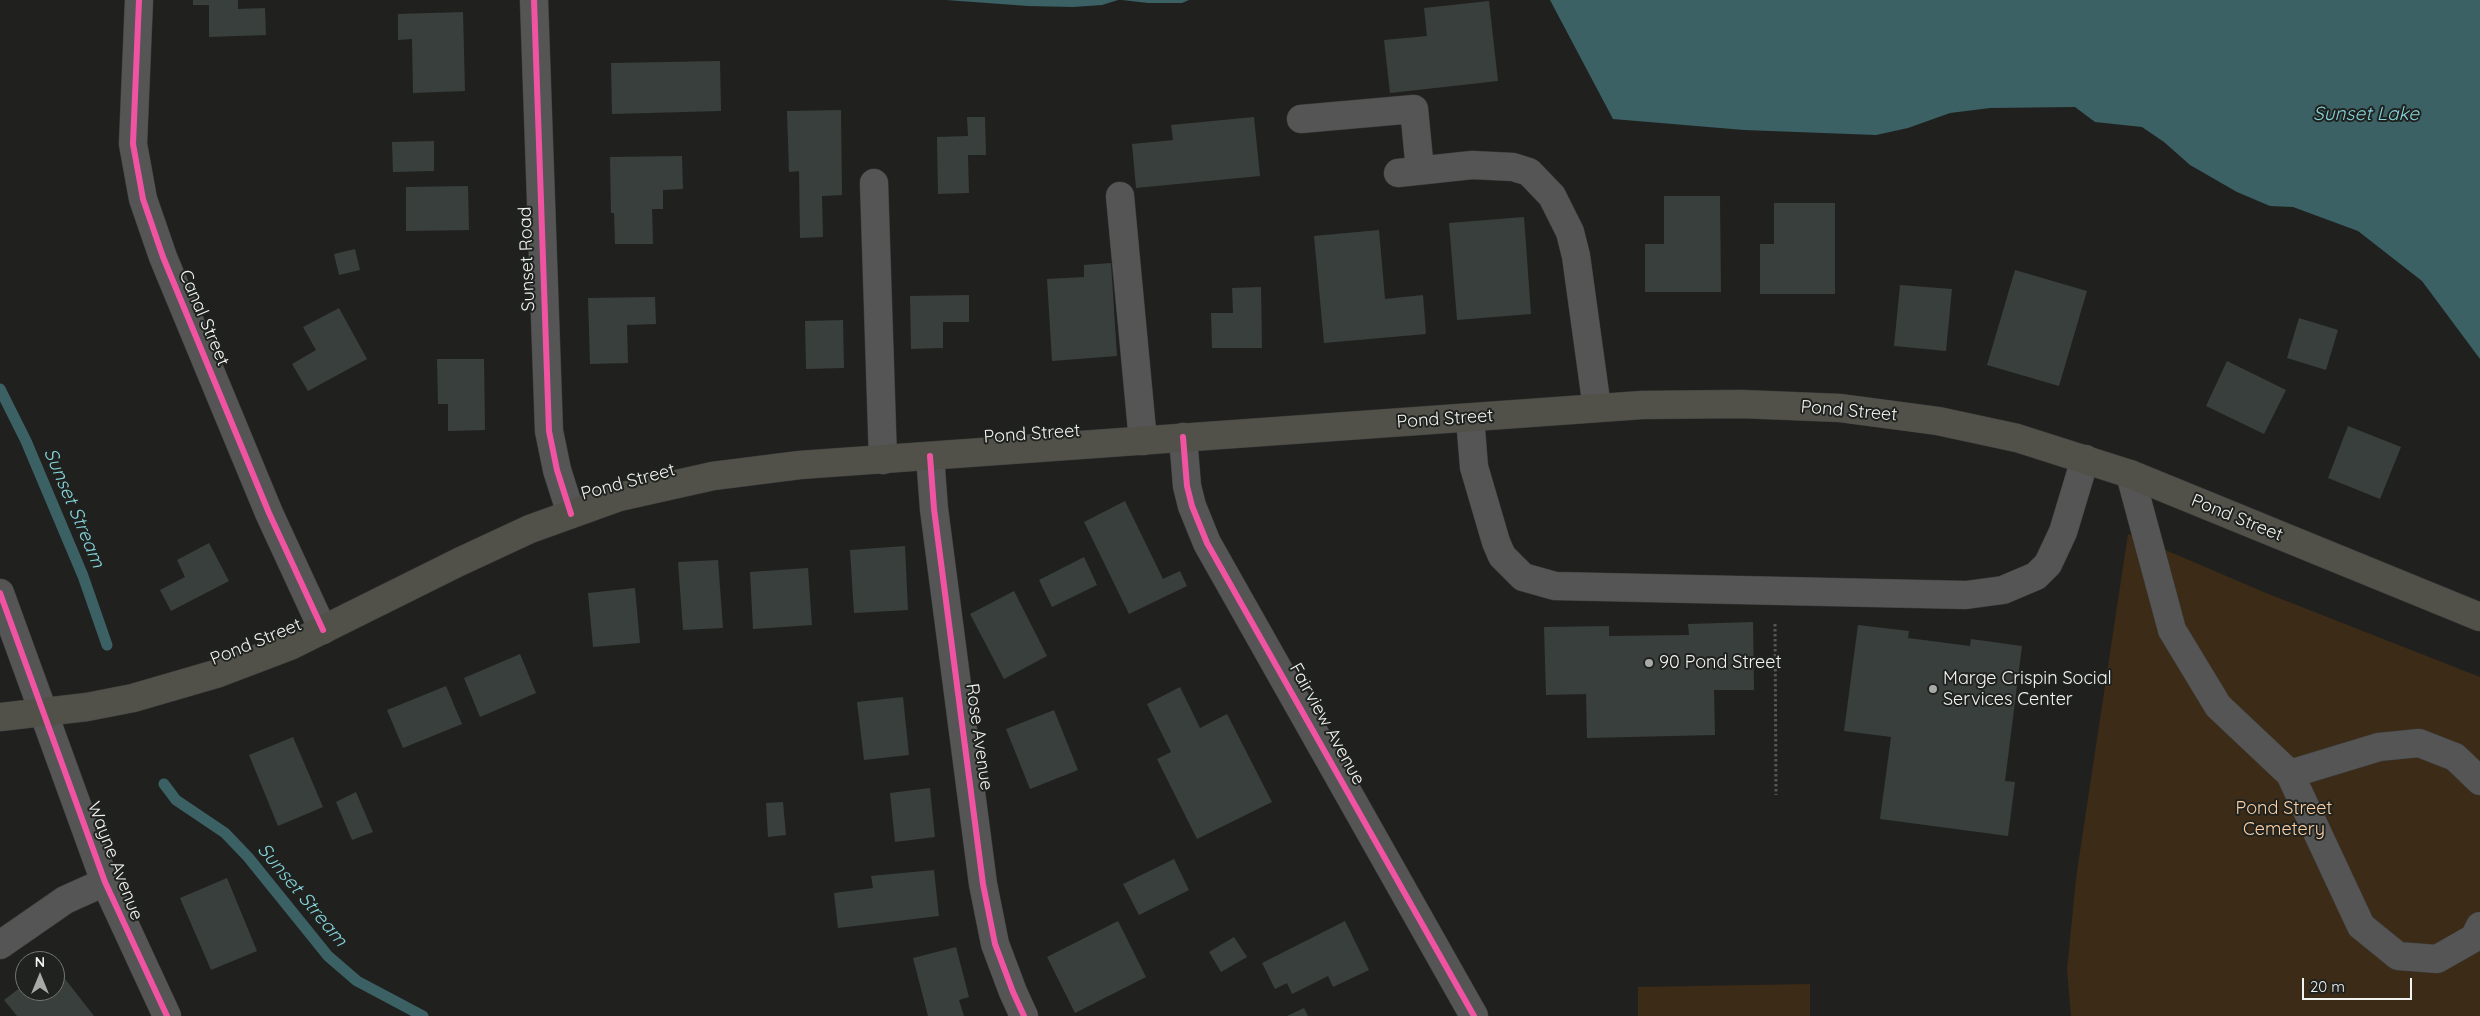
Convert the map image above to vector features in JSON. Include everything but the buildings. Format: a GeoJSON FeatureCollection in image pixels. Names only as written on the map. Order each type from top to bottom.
{"type":"FeatureCollection","features":[{"type":"Feature","properties":{"kind":"main road","name":"Pond Street"},"geometry":{"type":"LineString","coordinates":[[0,717],[133,698],[176,687],[254,661],[323,630],[467,558],[571,514],[619,497],[713,476],[773,468],[1183,437],[1597,408],[1691,404],[1840,408],[1975,428],[2085,459],[2130,474],[2480,617]]}},
{"type":"Feature","properties":{"kind":"street","name":"Canal Street"},"geometry":{"type":"LineString","coordinates":[[139,0],[133,144],[143,199],[163,257],[262,495],[323,630]]}},
{"type":"Feature","properties":{"kind":"street","name":"Sunset Road"},"geometry":{"type":"LineString","coordinates":[[534,0],[548,421],[557,470],[571,514]]}},
{"type":"Feature","properties":{"kind":"street"},"geometry":{"type":"LineString","coordinates":[[1301,119],[1414,109],[1409,172],[1472,165],[1513,167],[1528,172],[1552,196],[1570,232],[1576,256],[1597,408]]}},
{"type":"Feature","properties":{"kind":"street"},"geometry":{"type":"LineString","coordinates":[[874,183],[883,460]]}},
{"type":"Feature","properties":{"kind":"street"},"geometry":{"type":"LineString","coordinates":[[1120,196],[1143,441]]}},
{"type":"Feature","properties":{"kind":"street"},"geometry":{"type":"LineString","coordinates":[[1470,418],[1474,467],[1496,542],[1502,556],[1523,577],[1555,586],[1966,595],[2003,590],[2036,576],[2048,564],[2056,550],[2085,459]]}},
{"type":"Feature","properties":{"kind":"street","name":"Fairview Avenue"},"geometry":{"type":"LineString","coordinates":[[1183,437],[1192,506],[1207,543],[1474,1016]]}},
{"type":"Feature","properties":{"kind":"street","name":"Rose Avenue"},"geometry":{"type":"LineString","coordinates":[[930,456],[934,509],[983,884],[996,944],[1013,992],[1024,1016]]}},
{"type":"Feature","properties":{"kind":"street"},"geometry":{"type":"LineString","coordinates":[[2130,474],[2172,630],[2218,706],[2290,774],[2361,926],[2398,956],[2437,959],[2474,938],[2480,926]]}},
{"type":"Feature","properties":{"kind":"street","name":"Wayne Avenue"},"geometry":{"type":"LineString","coordinates":[[0,593],[105,882],[167,1016]]}},
{"type":"Feature","properties":{"kind":"street"},"geometry":{"type":"LineString","coordinates":[[2290,774],[2379,747],[2419,743],[2455,757],[2480,781]]}},
{"type":"Feature","properties":{"kind":"street"},"geometry":{"type":"LineString","coordinates":[[0,945],[65,900],[105,882]]}},
{"type":"Feature","properties":{"kind":"path"},"geometry":{"type":"LineString","coordinates":[[1775,591],[1776,795]]}},
{"type":"Feature","properties":{"kind":"green space","name":"Pond Street Cemetery"},"geometry":{"type":"Polygon","coordinates":[[[2128,534],[2266,593],[2480,677],[2480,1016],[2071,1016],[2067,970],[2076,878],[2128,534]]]}},
{"type":"Feature","properties":{"kind":"green space"},"geometry":{"type":"Polygon","coordinates":[[[1810,984],[1810,1016],[1638,1016],[1638,987],[1810,984]]]}},
{"type":"Feature","properties":{"kind":"water"},"geometry":{"type":"Polygon","coordinates":[[[946,0],[1118,0],[1102,5],[1073,7],[946,0]]]}},
{"type":"Feature","properties":{"kind":"water"},"geometry":{"type":"Polygon","coordinates":[[[1122,0],[1189,0],[1182,3],[1148,3],[1122,0]]]}},
{"type":"Feature","properties":{"kind":"water","name":"Sunset Lake"},"geometry":{"type":"Polygon","coordinates":[[[1550,0],[2480,0],[2480,359],[2422,281],[2358,231],[2293,207],[2270,206],[2237,192],[2190,165],[2164,142],[2142,127],[2095,122],[2075,107],[1990,108],[1950,113],[1908,128],[1876,135],[1744,130],[1613,119],[1550,0]]]}},
{"type":"Feature","properties":{"kind":"waterway","name":"Sunset Stream"},"geometry":{"type":"LineString","coordinates":[[0,389],[26,441],[83,576],[107,645]]}},
{"type":"Feature","properties":{"kind":"waterway","name":"Sunset Stream"},"geometry":{"type":"LineString","coordinates":[[164,784],[176,800],[225,833],[248,857],[328,956],[357,981],[423,1016]]}},
{"type":"Feature","properties":{"kind":"cycle path"},"geometry":{"type":"LineString","coordinates":[[139,0],[133,144],[143,199],[163,257],[269,513],[323,630]]}},
{"type":"Feature","properties":{"kind":"cycle path"},"geometry":{"type":"LineString","coordinates":[[534,0],[549,431],[557,470],[571,514]]}},
{"type":"Feature","properties":{"kind":"cycle path"},"geometry":{"type":"LineString","coordinates":[[1183,437],[1187,486],[1192,506],[1207,543],[1474,1016]]}},
{"type":"Feature","properties":{"kind":"cycle path"},"geometry":{"type":"LineString","coordinates":[[930,456],[934,509],[983,884],[995,944],[1024,1016]]}},
{"type":"Feature","properties":{"kind":"cycle path"},"geometry":{"type":"LineString","coordinates":[[0,593],[105,882],[167,1016]]}},
{"type":"Feature","properties":{"kind":"place","name":"90 Pond Street"},"geometry":{"type":"Point","coordinates":[1649,663]}},
{"type":"Feature","properties":{"kind":"place","name":"Marge Crispin Social Services Center"},"geometry":{"type":"Point","coordinates":[1933,689]}}]}
